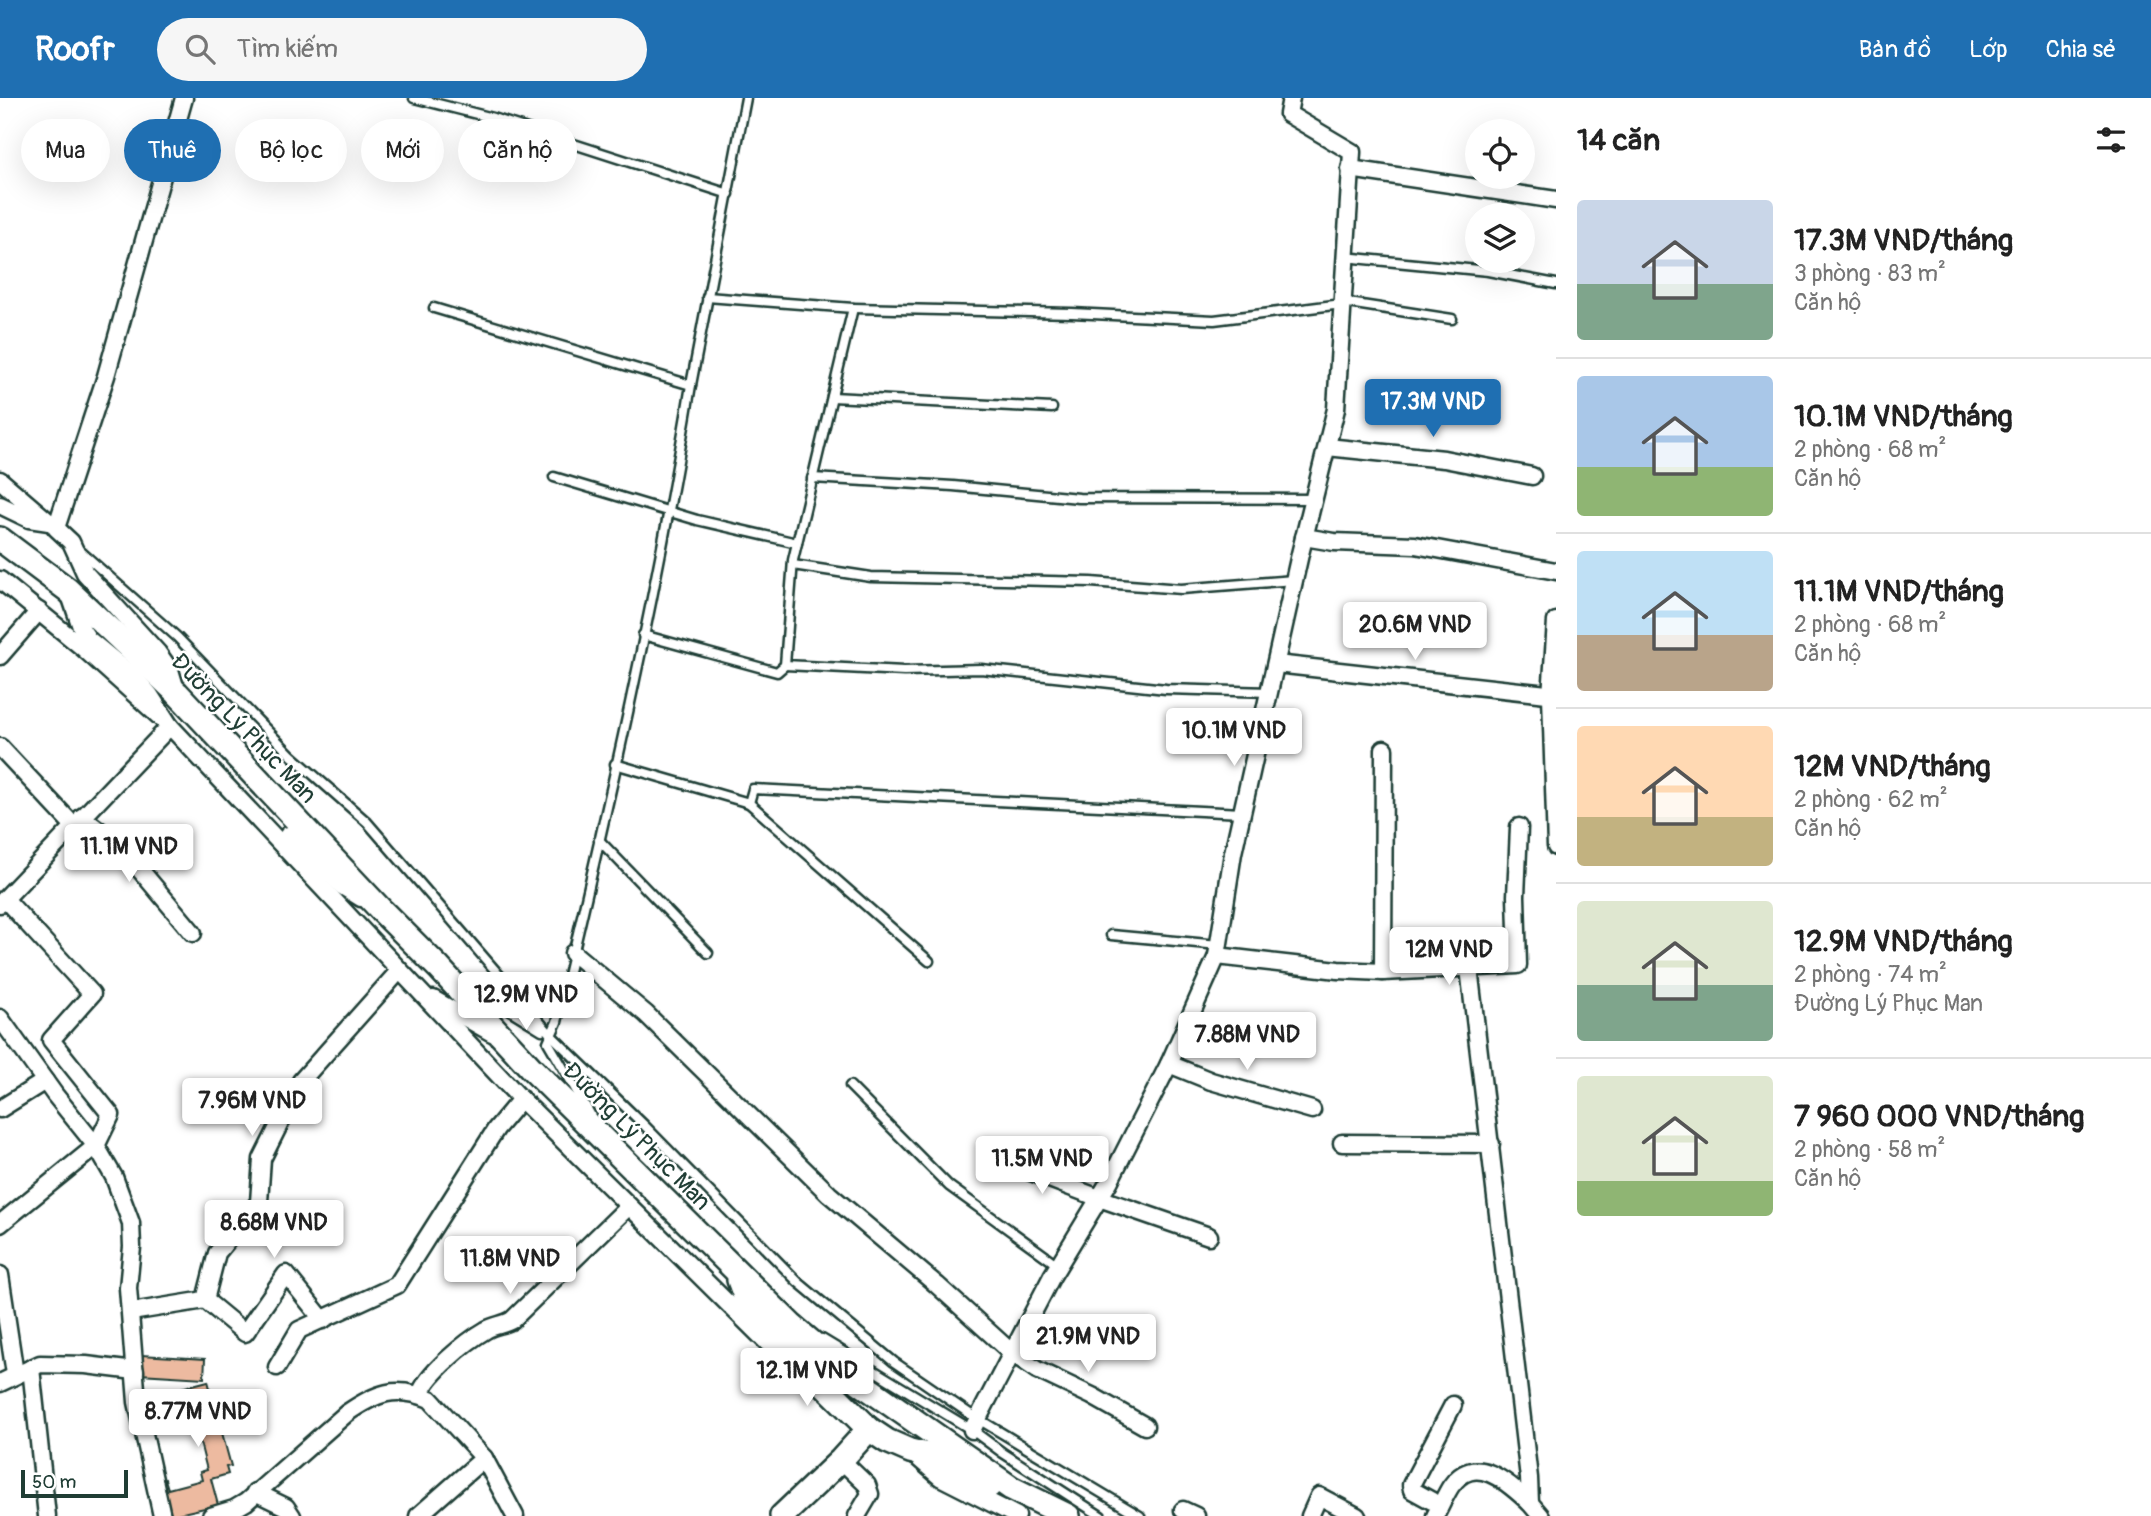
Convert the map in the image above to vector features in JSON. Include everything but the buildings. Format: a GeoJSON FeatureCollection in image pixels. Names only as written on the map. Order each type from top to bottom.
{"type":"FeatureCollection","features":[{"type":"Feature","properties":{"kind":"main road","name":"Đường Lý Phục Man"},"geometry":{"type":"LineString","coordinates":[[0,539],[68,590],[177,693],[504,1040],[791,1325],[859,1382],[1011,1488],[1068,1516]]}},
{"type":"Feature","properties":{"kind":"main road"},"geometry":{"type":"LineString","coordinates":[[737,1274],[749,1307],[869,1429],[887,1441],[927,1455],[988,1486],[1011,1488]]}},
{"type":"Feature","properties":{"kind":"main road"},"geometry":{"type":"LineString","coordinates":[[782,1516],[841,1460],[869,1429]]}},
{"type":"Feature","properties":{"kind":"street"},"geometry":{"type":"LineString","coordinates":[[52,525],[106,376],[184,98]]}},
{"type":"Feature","properties":{"kind":"street"},"geometry":{"type":"LineString","coordinates":[[975,1424],[1169,1064],[1218,950],[1233,853],[1294,580],[1336,409],[1352,152],[1288,114],[1291,98]]}},
{"type":"Feature","properties":{"kind":"street"},"geometry":{"type":"LineString","coordinates":[[1350,169],[1556,200]]}},
{"type":"Feature","properties":{"kind":"street"},"geometry":{"type":"LineString","coordinates":[[1327,447],[1444,459],[1532,476]]}},
{"type":"Feature","properties":{"kind":"street"},"geometry":{"type":"LineString","coordinates":[[0,480],[71,542],[85,573],[158,653],[170,670],[177,693]]}},
{"type":"Feature","properties":{"kind":"street"},"geometry":{"type":"LineString","coordinates":[[0,505],[29,519],[52,525]]}},
{"type":"Feature","properties":{"kind":"street"},"geometry":{"type":"LineString","coordinates":[[1304,537],[1334,542],[1415,545],[1556,570]]}},
{"type":"Feature","properties":{"kind":"street"},"geometry":{"type":"LineString","coordinates":[[0,580],[170,726],[521,1099],[826,1401],[848,1418],[869,1429]]}},
{"type":"Feature","properties":{"kind":"street"},"geometry":{"type":"LineString","coordinates":[[68,590],[82,630],[88,639],[134,677],[150,695],[170,726]]}},
{"type":"Feature","properties":{"kind":"street"},"geometry":{"type":"LineString","coordinates":[[0,656],[39,611]]}},
{"type":"Feature","properties":{"kind":"street"},"geometry":{"type":"LineString","coordinates":[[1556,621],[1556,848]]}},
{"type":"Feature","properties":{"kind":"street"},"geometry":{"type":"LineString","coordinates":[[1276,664],[1554,695]]}},
{"type":"Feature","properties":{"kind":"street"},"geometry":{"type":"LineString","coordinates":[[0,1224],[96,1146],[111,1115],[51,1040],[92,994],[3,901],[170,726]]}},
{"type":"Feature","properties":{"kind":"street"},"geometry":{"type":"LineString","coordinates":[[183,740],[241,787],[342,887],[382,911]]}},
{"type":"Feature","properties":{"kind":"street"},"geometry":{"type":"LineString","coordinates":[[0,747],[78,821],[121,847],[193,933]]}},
{"type":"Feature","properties":{"kind":"street"},"geometry":{"type":"LineString","coordinates":[[1383,972],[1384,749]]}},
{"type":"Feature","properties":{"kind":"street"},"geometry":{"type":"LineString","coordinates":[[1218,950],[1338,970],[1383,972],[1518,965],[1518,827]]}},
{"type":"Feature","properties":{"kind":"street"},"geometry":{"type":"LineString","coordinates":[[573,953],[646,1014],[829,1194],[937,1285],[1012,1353],[1037,1370],[1092,1396],[1145,1426]]}},
{"type":"Feature","properties":{"kind":"street"},"geometry":{"type":"LineString","coordinates":[[1469,968],[1535,1509]]}},
{"type":"Feature","properties":{"kind":"street"},"geometry":{"type":"LineString","coordinates":[[205,1300],[216,1253],[259,1202],[262,1159],[301,1081],[400,971]]}},
{"type":"Feature","properties":{"kind":"street"},"geometry":{"type":"LineString","coordinates":[[418,992],[504,1040]]}},
{"type":"Feature","properties":{"kind":"street"},"geometry":{"type":"LineString","coordinates":[[0,1018],[96,1146],[114,1177],[131,1223],[132,1247],[128,1288],[137,1402],[162,1516]]}},
{"type":"Feature","properties":{"kind":"street"},"geometry":{"type":"LineString","coordinates":[[1169,1064],[1211,1081],[1312,1110]]}},
{"type":"Feature","properties":{"kind":"street"},"geometry":{"type":"LineString","coordinates":[[0,1109],[45,1081]]}},
{"type":"Feature","properties":{"kind":"street"},"geometry":{"type":"LineString","coordinates":[[277,1367],[299,1330],[397,1285],[496,1129],[521,1099]]}},
{"type":"Feature","properties":{"kind":"street"},"geometry":{"type":"LineString","coordinates":[[1342,1143],[1491,1144]]}},
{"type":"Feature","properties":{"kind":"street"},"geometry":{"type":"LineString","coordinates":[[997,1159],[1209,1236]]}},
{"type":"Feature","properties":{"kind":"street"},"geometry":{"type":"LineString","coordinates":[[420,1395],[430,1377],[478,1335],[495,1325],[512,1320],[629,1206]]}},
{"type":"Feature","properties":{"kind":"street"},"geometry":{"type":"LineString","coordinates":[[131,1312],[205,1300],[244,1333],[286,1274],[323,1320]]}},
{"type":"Feature","properties":{"kind":"street"},"geometry":{"type":"LineString","coordinates":[[0,1275],[15,1374]]}},
{"type":"Feature","properties":{"kind":"street"},"geometry":{"type":"LineString","coordinates":[[0,1383],[40,1364],[86,1364],[135,1371]]}},
{"type":"Feature","properties":{"kind":"street"},"geometry":{"type":"LineString","coordinates":[[31,1368],[47,1516]]}},
{"type":"Feature","properties":{"kind":"street"},"geometry":{"type":"LineString","coordinates":[[211,1516],[246,1502],[365,1401],[392,1391],[430,1399],[484,1458],[515,1516]]}},
{"type":"Feature","properties":{"kind":"street"},"geometry":{"type":"LineString","coordinates":[[1453,1405],[1410,1485],[1412,1490],[1436,1506],[1464,1474],[1483,1470],[1499,1476],[1535,1509]]}},
{"type":"Feature","properties":{"kind":"street"},"geometry":{"type":"LineString","coordinates":[[910,1451],[940,1477],[1017,1516]]}},
{"type":"Feature","properties":{"kind":"street"},"geometry":{"type":"LineString","coordinates":[[418,1516],[484,1458]]}},
{"type":"Feature","properties":{"kind":"street"},"geometry":{"type":"LineString","coordinates":[[841,1460],[867,1485],[870,1494],[857,1516]]}},
{"type":"Feature","properties":{"kind":"street"},"geometry":{"type":"LineString","coordinates":[[256,1492],[286,1507],[292,1516]]}},
{"type":"Feature","properties":{"kind":"street"},"geometry":{"type":"LineString","coordinates":[[1310,1516],[1320,1496],[1357,1516]]}},
{"type":"Feature","properties":{"kind":"lane"},"geometry":{"type":"LineString","coordinates":[[414,98],[493,118],[729,194]]}},
{"type":"Feature","properties":{"kind":"lane"},"geometry":{"type":"LineString","coordinates":[[608,1145],[548,1042],[557,1022],[573,953],[670,512],[707,297],[746,98]]}},
{"type":"Feature","properties":{"kind":"lane"},"geometry":{"type":"LineString","coordinates":[[1344,257],[1488,271],[1556,284]]}},
{"type":"Feature","properties":{"kind":"lane"},"geometry":{"type":"LineString","coordinates":[[707,297],[853,308],[1072,313],[1214,320],[1342,303],[1452,319]]}},
{"type":"Feature","properties":{"kind":"lane"},"geometry":{"type":"LineString","coordinates":[[434,308],[691,385]]}},
{"type":"Feature","properties":{"kind":"lane"},"geometry":{"type":"LineString","coordinates":[[785,665],[797,542],[853,308]]}},
{"type":"Feature","properties":{"kind":"lane"},"geometry":{"type":"LineString","coordinates":[[832,397],[1052,408]]}},
{"type":"Feature","properties":{"kind":"lane"},"geometry":{"type":"LineString","coordinates":[[554,477],[670,512],[797,542]]}},
{"type":"Feature","properties":{"kind":"lane"},"geometry":{"type":"LineString","coordinates":[[812,478],[953,486],[1079,498],[1314,499]]}},
{"type":"Feature","properties":{"kind":"lane"},"geometry":{"type":"LineString","coordinates":[[71,542],[177,637],[291,755],[367,822],[551,1035],[654,1135],[798,1282],[894,1362],[975,1424],[1003,1453],[1101,1516]]}},
{"type":"Feature","properties":{"kind":"lane"},"geometry":{"type":"LineString","coordinates":[[793,565],[870,577],[1091,582],[1181,589],[1294,580]]}},
{"type":"Feature","properties":{"kind":"lane"},"geometry":{"type":"LineString","coordinates":[[643,635],[777,672],[785,665],[904,671],[981,669],[1166,689],[1269,692]]}},
{"type":"Feature","properties":{"kind":"lane"},"geometry":{"type":"LineString","coordinates":[[615,764],[749,803],[929,961]]}},
{"type":"Feature","properties":{"kind":"lane"},"geometry":{"type":"LineString","coordinates":[[749,803],[753,789],[1242,813]]}},
{"type":"Feature","properties":{"kind":"lane"},"geometry":{"type":"LineString","coordinates":[[599,840],[708,953]]}},
{"type":"Feature","properties":{"kind":"lane"},"geometry":{"type":"LineString","coordinates":[[1111,935],[1218,950]]}},
{"type":"Feature","properties":{"kind":"lane"},"geometry":{"type":"LineString","coordinates":[[439,968],[551,1035]]}},
{"type":"Feature","properties":{"kind":"lane"},"geometry":{"type":"LineString","coordinates":[[850,1086],[950,1186],[1059,1266]]}},
{"type":"Feature","properties":{"kind":"lane"},"geometry":{"type":"LineString","coordinates":[[791,1325],[830,1343],[1140,1516]]}}]}
